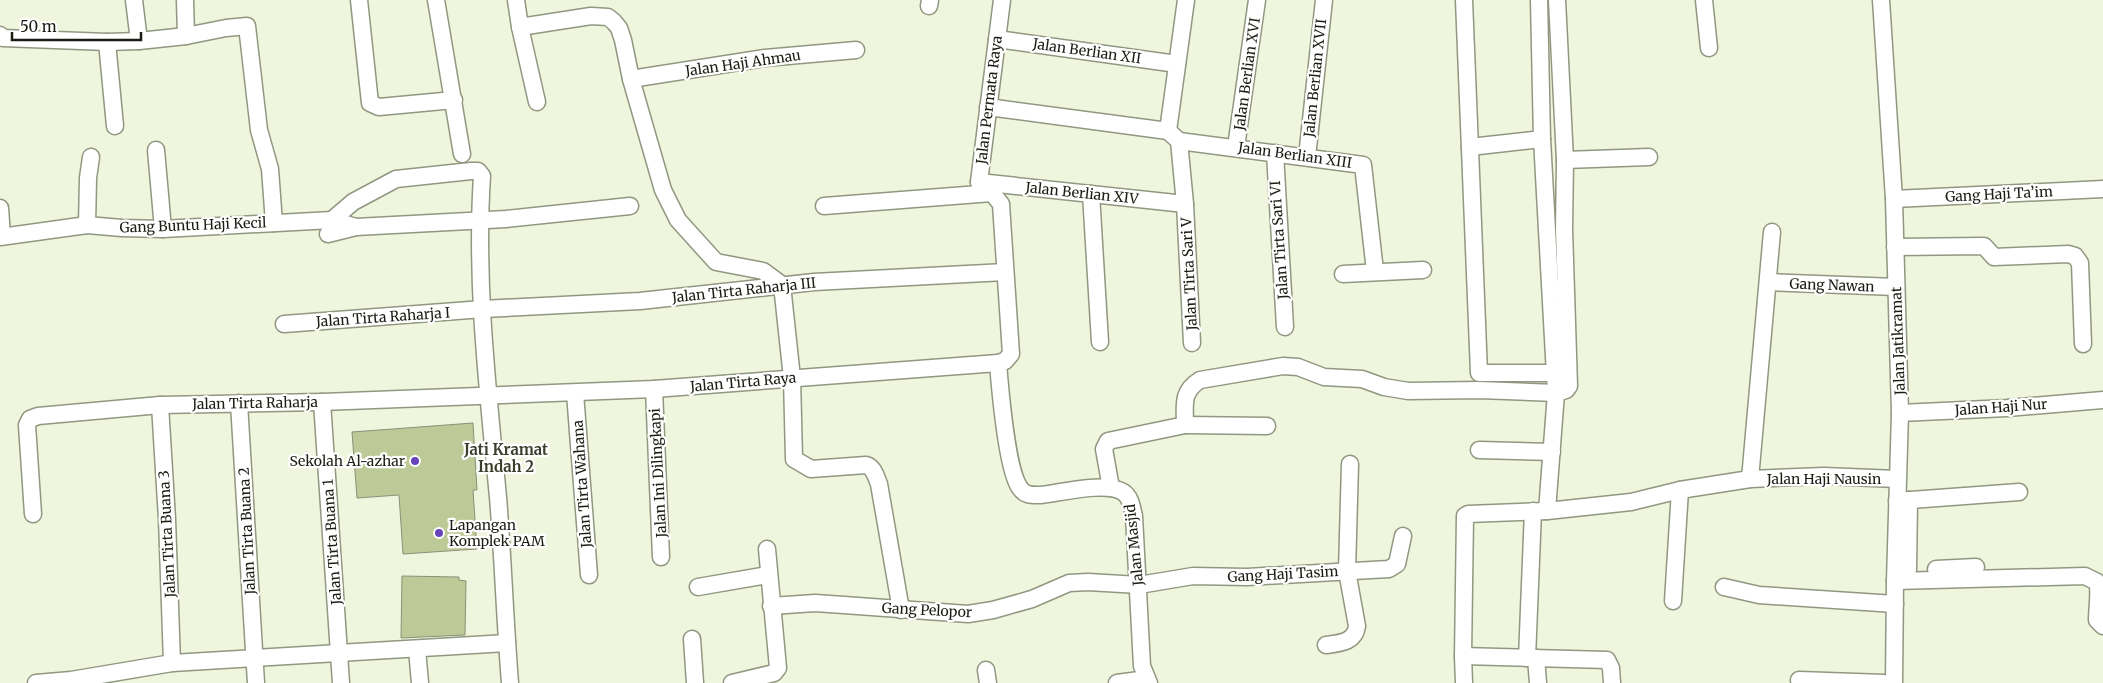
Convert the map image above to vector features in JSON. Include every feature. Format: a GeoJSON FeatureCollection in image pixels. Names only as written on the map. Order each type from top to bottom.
{"type":"FeatureCollection","features":[{"type":"Feature","properties":{"kind":"street"},"geometry":{"type":"LineString","coordinates":[[134,0],[139,41]]}},
{"type":"Feature","properties":{"kind":"street"},"geometry":{"type":"LineString","coordinates":[[185,0],[186,36]]}},
{"type":"Feature","properties":{"kind":"street"},"geometry":{"type":"LineString","coordinates":[[360,0],[370,103],[379,107],[454,100]]}},
{"type":"Feature","properties":{"kind":"street"},"geometry":{"type":"LineString","coordinates":[[436,0],[462,154]]}},
{"type":"Feature","properties":{"kind":"street"},"geometry":{"type":"LineString","coordinates":[[516,0],[520,27],[537,102]]}},
{"type":"Feature","properties":{"kind":"street","name":"Jalan Permata Raya"},"geometry":{"type":"LineString","coordinates":[[998,363],[1006,361],[1010,354],[1001,204],[979,182],[1002,0]]}},
{"type":"Feature","properties":{"kind":"street","name":"Jalan Tirta Sari V"},"geometry":{"type":"LineString","coordinates":[[1186,0],[1178,64],[1173,136],[1185,204],[1192,343]]}},
{"type":"Feature","properties":{"kind":"street","name":"Jalan Berlian XVI"},"geometry":{"type":"LineString","coordinates":[[1236,147],[1257,0]]}},
{"type":"Feature","properties":{"kind":"street","name":"Jalan Berlian XVII"},"geometry":{"type":"LineString","coordinates":[[1307,157],[1324,0]]}},
{"type":"Feature","properties":{"kind":"street"},"geometry":{"type":"LineString","coordinates":[[1464,0],[1479,373],[1554,372]]}},
{"type":"Feature","properties":{"kind":"street"},"geometry":{"type":"LineString","coordinates":[[1538,683],[1532,658],[1540,511],[1552,452],[1556,393],[1542,139],[1539,0]]}},
{"type":"Feature","properties":{"kind":"street"},"geometry":{"type":"LineString","coordinates":[[1185,425],[1185,396],[1190,386],[1200,380],[1283,366],[1298,367],[1324,377],[1362,379],[1384,387],[1408,391],[1563,392],[1568,386],[1564,229],[1565,160],[1558,0]]}},
{"type":"Feature","properties":{"kind":"street"},"geometry":{"type":"LineString","coordinates":[[1704,0],[1709,48]]}},
{"type":"Feature","properties":{"kind":"street","name":"Jalan Jatikramat"},"geometry":{"type":"LineString","coordinates":[[1881,0],[1894,199],[1900,413],[1897,479],[1903,500],[1899,574],[1895,604],[1894,683]]}},
{"type":"Feature","properties":{"kind":"street"},"geometry":{"type":"LineString","coordinates":[[520,27],[591,16],[608,17],[619,28],[631,80],[663,190],[678,220],[716,262],[763,271],[782,285],[792,378],[794,459],[811,469],[866,465],[875,473],[879,484],[901,610]]}},
{"type":"Feature","properties":{"kind":"street"},"geometry":{"type":"LineString","coordinates":[[0,35],[3,38],[107,42],[139,41],[186,36],[247,26],[259,130],[270,169],[274,223]]}},
{"type":"Feature","properties":{"kind":"street","name":"Jalan Berlian XII"},"geometry":{"type":"LineString","coordinates":[[997,39],[1178,64]]}},
{"type":"Feature","properties":{"kind":"street"},"geometry":{"type":"LineString","coordinates":[[107,42],[115,126]]}},
{"type":"Feature","properties":{"kind":"street","name":"Jalan Haji Ahmau"},"geometry":{"type":"LineString","coordinates":[[631,80],[765,58],[856,50]]}},
{"type":"Feature","properties":{"kind":"street","name":"Jalan Berlian XIII"},"geometry":{"type":"LineString","coordinates":[[988,107],[1275,153],[1363,164],[1375,271]]}},
{"type":"Feature","properties":{"kind":"street"},"geometry":{"type":"LineString","coordinates":[[1470,146],[1542,139]]}},
{"type":"Feature","properties":{"kind":"street"},"geometry":{"type":"LineString","coordinates":[[156,150],[163,228]]}},
{"type":"Feature","properties":{"kind":"street","name":"Jalan Tirta Sari VI"},"geometry":{"type":"LineString","coordinates":[[1275,153],[1285,327]]}},
{"type":"Feature","properties":{"kind":"street"},"geometry":{"type":"LineString","coordinates":[[87,225],[88,178],[91,157]]}},
{"type":"Feature","properties":{"kind":"street"},"geometry":{"type":"LineString","coordinates":[[1565,160],[1649,157]]}},
{"type":"Feature","properties":{"kind":"street"},"geometry":{"type":"LineString","coordinates":[[330,228],[353,202],[396,179],[471,171],[478,171],[482,176],[479,220],[482,309],[502,552],[510,683]]}},
{"type":"Feature","properties":{"kind":"street","name":"Jalan Berlian XIV"},"geometry":{"type":"LineString","coordinates":[[979,182],[1185,204]]}},
{"type":"Feature","properties":{"kind":"street","name":"Gang Haji Ta’im"},"geometry":{"type":"LineString","coordinates":[[1894,199],[2103,190]]}},
{"type":"Feature","properties":{"kind":"street"},"geometry":{"type":"LineString","coordinates":[[824,206],[992,193]]}},
{"type":"Feature","properties":{"kind":"street"},"geometry":{"type":"LineString","coordinates":[[1091,194],[1100,342]]}},
{"type":"Feature","properties":{"kind":"street","name":"Gang Buntu Haji Kecil"},"geometry":{"type":"LineString","coordinates":[[1,236],[87,225],[122,228],[163,228],[274,223],[330,228],[356,228],[506,219],[630,206]]}},
{"type":"Feature","properties":{"kind":"street"},"geometry":{"type":"LineString","coordinates":[[0,208],[1,236]]}},
{"type":"Feature","properties":{"kind":"street"},"geometry":{"type":"LineString","coordinates":[[1750,479],[1772,232]]}},
{"type":"Feature","properties":{"kind":"street"},"geometry":{"type":"LineString","coordinates":[[1895,247],[1984,246],[1994,257],[2068,254],[2076,256],[2080,263],[2083,344]]}},
{"type":"Feature","properties":{"kind":"street"},"geometry":{"type":"LineString","coordinates":[[1343,274],[1423,270]]}},
{"type":"Feature","properties":{"kind":"street","name":"Jalan Tirta Raharja III"},"geometry":{"type":"LineString","coordinates":[[482,309],[640,301],[782,285],[1005,272]]}},
{"type":"Feature","properties":{"kind":"street","name":"Gang Nawan"},"geometry":{"type":"LineString","coordinates":[[1768,282],[1896,287]]}},
{"type":"Feature","properties":{"kind":"street","name":"Jalan Tirta Raharja I"},"geometry":{"type":"LineString","coordinates":[[284,324],[482,309]]}},
{"type":"Feature","properties":{"kind":"street","name":"Jalan Tirta Raya"},"geometry":{"type":"LineString","coordinates":[[488,395],[654,389],[998,363]]}},
{"type":"Feature","properties":{"kind":"street","name":"Jalan Masjid"},"geometry":{"type":"LineString","coordinates":[[998,363],[1010,453],[1014,476],[1020,490],[1029,495],[1041,495],[1111,488],[1123,491],[1128,497],[1132,506],[1139,585],[1142,666],[1148,681]]}},
{"type":"Feature","properties":{"kind":"street","name":"Jalan Ini Dilingkapi"},"geometry":{"type":"LineString","coordinates":[[654,389],[661,557]]}},
{"type":"Feature","properties":{"kind":"street","name":"Jalan Tirta Wahana"},"geometry":{"type":"LineString","coordinates":[[575,393],[589,576]]}},
{"type":"Feature","properties":{"kind":"street","name":"Jalan Tirta Raharja"},"geometry":{"type":"LineString","coordinates":[[33,514],[27,425],[30,419],[38,416],[160,405],[322,402],[488,395]]}},
{"type":"Feature","properties":{"kind":"street","name":"Jalan Haji Nur"},"geometry":{"type":"LineString","coordinates":[[1900,413],[2007,408],[2103,400]]}},
{"type":"Feature","properties":{"kind":"street","name":"Jalan Tirta Buana 1"},"geometry":{"type":"LineString","coordinates":[[322,402],[341,683]]}},
{"type":"Feature","properties":{"kind":"street","name":"Jalan Tirta Buana 2"},"geometry":{"type":"LineString","coordinates":[[239,403],[256,683]]}},
{"type":"Feature","properties":{"kind":"street","name":"Jalan Tirta Buana 3"},"geometry":{"type":"LineString","coordinates":[[160,405],[167,519],[172,663]]}},
{"type":"Feature","properties":{"kind":"street"},"geometry":{"type":"LineString","coordinates":[[1111,488],[1104,449],[1108,441],[1185,425],[1267,426]]}},
{"type":"Feature","properties":{"kind":"street"},"geometry":{"type":"LineString","coordinates":[[1478,450],[1552,452]]}},
{"type":"Feature","properties":{"kind":"street"},"geometry":{"type":"LineString","coordinates":[[1326,645],[1347,642],[1356,632],[1357,626],[1347,571],[1350,464]]}},
{"type":"Feature","properties":{"kind":"street","name":"Jalan Haji Nausin"},"geometry":{"type":"LineString","coordinates":[[1463,656],[1465,516],[1472,512],[1540,511],[1631,502],[1680,490],[1750,479],[1824,476],[1897,479]]}},
{"type":"Feature","properties":{"kind":"street"},"geometry":{"type":"LineString","coordinates":[[1673,600],[1680,490]]}},
{"type":"Feature","properties":{"kind":"street"},"geometry":{"type":"LineString","coordinates":[[1903,500],[2019,492]]}},
{"type":"Feature","properties":{"kind":"street","name":"Gang Haji Tasim"},"geometry":{"type":"LineString","coordinates":[[1139,585],[1193,576],[1247,577],[1393,568],[1397,564],[1404,536]]}},
{"type":"Feature","properties":{"kind":"street"},"geometry":{"type":"LineString","coordinates":[[732,683],[766,680],[778,668],[767,549]]}},
{"type":"Feature","properties":{"kind":"street"},"geometry":{"type":"LineString","coordinates":[[1899,574],[1976,567]]}},
{"type":"Feature","properties":{"kind":"street"},"geometry":{"type":"LineString","coordinates":[[1899,574],[2085,576],[2097,582],[2099,586],[2096,602],[2097,620],[2103,626]]}},
{"type":"Feature","properties":{"kind":"street"},"geometry":{"type":"LineString","coordinates":[[698,587],[768,575]]}},
{"type":"Feature","properties":{"kind":"street","name":"Gang Pelopor"},"geometry":{"type":"LineString","coordinates":[[771,606],[815,603],[968,614],[992,610],[1032,599],[1069,583],[1088,582],[1139,585]]}},
{"type":"Feature","properties":{"kind":"street"},"geometry":{"type":"LineString","coordinates":[[1724,587],[1759,596],[1895,604]]}},
{"type":"Feature","properties":{"kind":"street"},"geometry":{"type":"LineString","coordinates":[[692,640],[695,683]]}},
{"type":"Feature","properties":{"kind":"street"},"geometry":{"type":"LineString","coordinates":[[36,683],[71,681],[172,663],[507,643]]}},
{"type":"Feature","properties":{"kind":"street"},"geometry":{"type":"LineString","coordinates":[[418,649],[420,683]]}},
{"type":"Feature","properties":{"kind":"street"},"geometry":{"type":"LineString","coordinates":[[1464,683],[1463,656],[1607,660],[1612,668],[1612,683]]}},
{"type":"Feature","properties":{"kind":"street"},"geometry":{"type":"LineString","coordinates":[[1799,680],[1884,683]]}},
{"type":"Feature","properties":{"kind":"street"},"geometry":{"type":"LineString","coordinates":[[1117,683],[1148,681]]}},
{"type":"Feature","properties":{"kind":"building","name":"Sekolah Al-azhar"},"geometry":{"type":"Polygon","coordinates":[[[473,423],[477,490],[473,490],[477,549],[403,554],[399,495],[357,498],[352,432],[473,423]]]}},
{"type":"Feature","properties":{"kind":"building"},"geometry":{"type":"Polygon","coordinates":[[[402,576],[459,577],[459,580],[466,581],[465,635],[401,638],[402,576]]]}},
{"type":"Feature","properties":{"kind":"place","name":"Sekolah Al-azhar"},"geometry":{"type":"Point","coordinates":[415,461]}},
{"type":"Feature","properties":{"kind":"place","name":"Lapangan Komplek PAM"},"geometry":{"type":"Point","coordinates":[439,533]}},
{"type":"Feature","properties":{"kind":"district","name":"Jati Kramat Indah 2"},"geometry":{"type":"Point","coordinates":[506,458]}}]}
